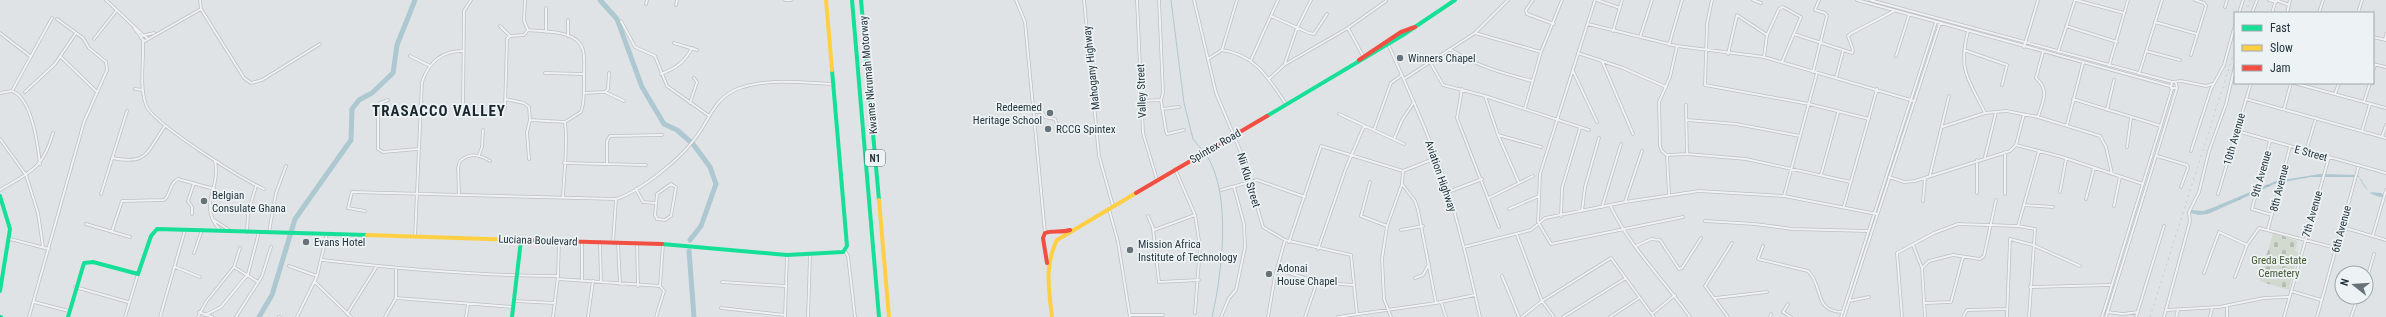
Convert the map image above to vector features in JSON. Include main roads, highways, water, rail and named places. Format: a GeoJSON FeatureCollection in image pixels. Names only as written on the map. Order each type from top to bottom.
{"type":"FeatureCollection","features":[{"type":"Feature","properties":{"kind":"main road","name":"Luciana Boulevard"},"geometry":{"type":"LineString","coordinates":[[68,317],[81,267],[86,261],[138,274],[153,232],[157,229],[688,245],[810,256],[845,251],[847,246],[826,0]]}},
{"type":"Feature","properties":{"kind":"main road","name":"Kwame Nkrumah Motorway"},"geometry":{"type":"LineString","coordinates":[[852,0],[879,317]]}},
{"type":"Feature","properties":{"kind":"main road","name":"Kwame Nkrumah Motorway"},"geometry":{"type":"LineString","coordinates":[[861,0],[888,317]]}},
{"type":"Feature","properties":{"kind":"main road","name":"Spintex Road"},"geometry":{"type":"LineString","coordinates":[[1358,61],[1363,56],[1415,27],[1455,0]]}},
{"type":"Feature","properties":{"kind":"main road","name":"Spintex Road"},"geometry":{"type":"LineString","coordinates":[[1056,240],[1387,43]]}},
{"type":"Feature","properties":{"kind":"main road"},"geometry":{"type":"LineString","coordinates":[[0,196],[9,222],[10,239],[0,292]]}},
{"type":"Feature","properties":{"kind":"main road","name":"Spintex Road"},"geometry":{"type":"LineString","coordinates":[[1054,232],[1072,230]]}},
{"type":"Feature","properties":{"kind":"main road"},"geometry":{"type":"LineString","coordinates":[[1048,265],[1053,244],[1056,240],[1054,232],[1050,231],[1045,233],[1043,238],[1045,242],[1048,265],[1052,317]]}},
{"type":"Feature","properties":{"kind":"main road"},"geometry":{"type":"LineString","coordinates":[[512,317],[521,240]]}},
{"type":"Feature","properties":{"kind":"main road"},"geometry":{"type":"LineString","coordinates":[[1045,242],[1053,244]]}},
{"type":"Feature","properties":{"kind":"water"},"geometry":{"type":"Polygon","coordinates":[[[2320,174],[2358,175],[2368,191],[2359,177],[2311,177],[2277,183],[2208,214],[2199,215],[2190,213],[2190,210],[2203,211],[2212,208],[2276,181],[2320,174]]]}},
{"type":"Feature","properties":{"kind":"water"},"geometry":{"type":"Polygon","coordinates":[[[2369,192],[2381,193],[2386,197],[2376,196],[2369,192]]]}},
{"type":"Feature","properties":{"kind":"waterway"},"geometry":{"type":"LineString","coordinates":[[259,317],[272,295],[295,219],[351,140],[352,109],[359,100],[372,93],[393,73],[397,45],[415,0]]}},
{"type":"Feature","properties":{"kind":"waterway"},"geometry":{"type":"LineString","coordinates":[[600,0],[617,19],[642,87],[664,124],[677,130],[693,144],[710,167],[716,184],[701,226],[690,240]]}},
{"type":"Feature","properties":{"kind":"waterway"},"geometry":{"type":"LineString","coordinates":[[1171,0],[1184,103],[1193,139],[1202,150]]}},
{"type":"Feature","properties":{"kind":"waterway"},"geometry":{"type":"LineString","coordinates":[[1207,156],[1215,172],[1220,192],[1223,235],[1219,279],[1212,317]]}},
{"type":"Feature","properties":{"kind":"waterway"},"geometry":{"type":"LineString","coordinates":[[689,251],[694,317]]}},
{"type":"Feature","properties":{"kind":"railway"},"geometry":{"type":"LineString","coordinates":[[2246,12],[2250,0]]}},
{"type":"Feature","properties":{"kind":"railway"},"geometry":{"type":"LineString","coordinates":[[2150,317],[2234,52]]}},
{"type":"Feature","properties":{"kind":"place","name":"Winners Chapel"},"geometry":{"type":"Point","coordinates":[1400,58]}},
{"type":"Feature","properties":{"kind":"place","name":"Redeemed Heritage School"},"geometry":{"type":"Point","coordinates":[1050,113]}},
{"type":"Feature","properties":{"kind":"place","name":"RCCG Spintex"},"geometry":{"type":"Point","coordinates":[1048,129]}},
{"type":"Feature","properties":{"kind":"place","name":"Belgian Consulate Ghana"},"geometry":{"type":"Point","coordinates":[204,201]}},
{"type":"Feature","properties":{"kind":"place","name":"Evans Hotel"},"geometry":{"type":"Point","coordinates":[306,242]}},
{"type":"Feature","properties":{"kind":"place","name":"Mission Africa Institute of Technology"},"geometry":{"type":"Point","coordinates":[1130,250]}},
{"type":"Feature","properties":{"kind":"place","name":"Adonai House Chapel"},"geometry":{"type":"Point","coordinates":[1269,274]}},
{"type":"Feature","properties":{"kind":"district","name":"TRASACCO VALLEY"},"geometry":{"type":"Point","coordinates":[439,111]}},
{"type":"Feature","properties":{"kind":"park label","name":"Greda Estate Cemetery"},"geometry":{"type":"Point","coordinates":[2279,266]}}]}
